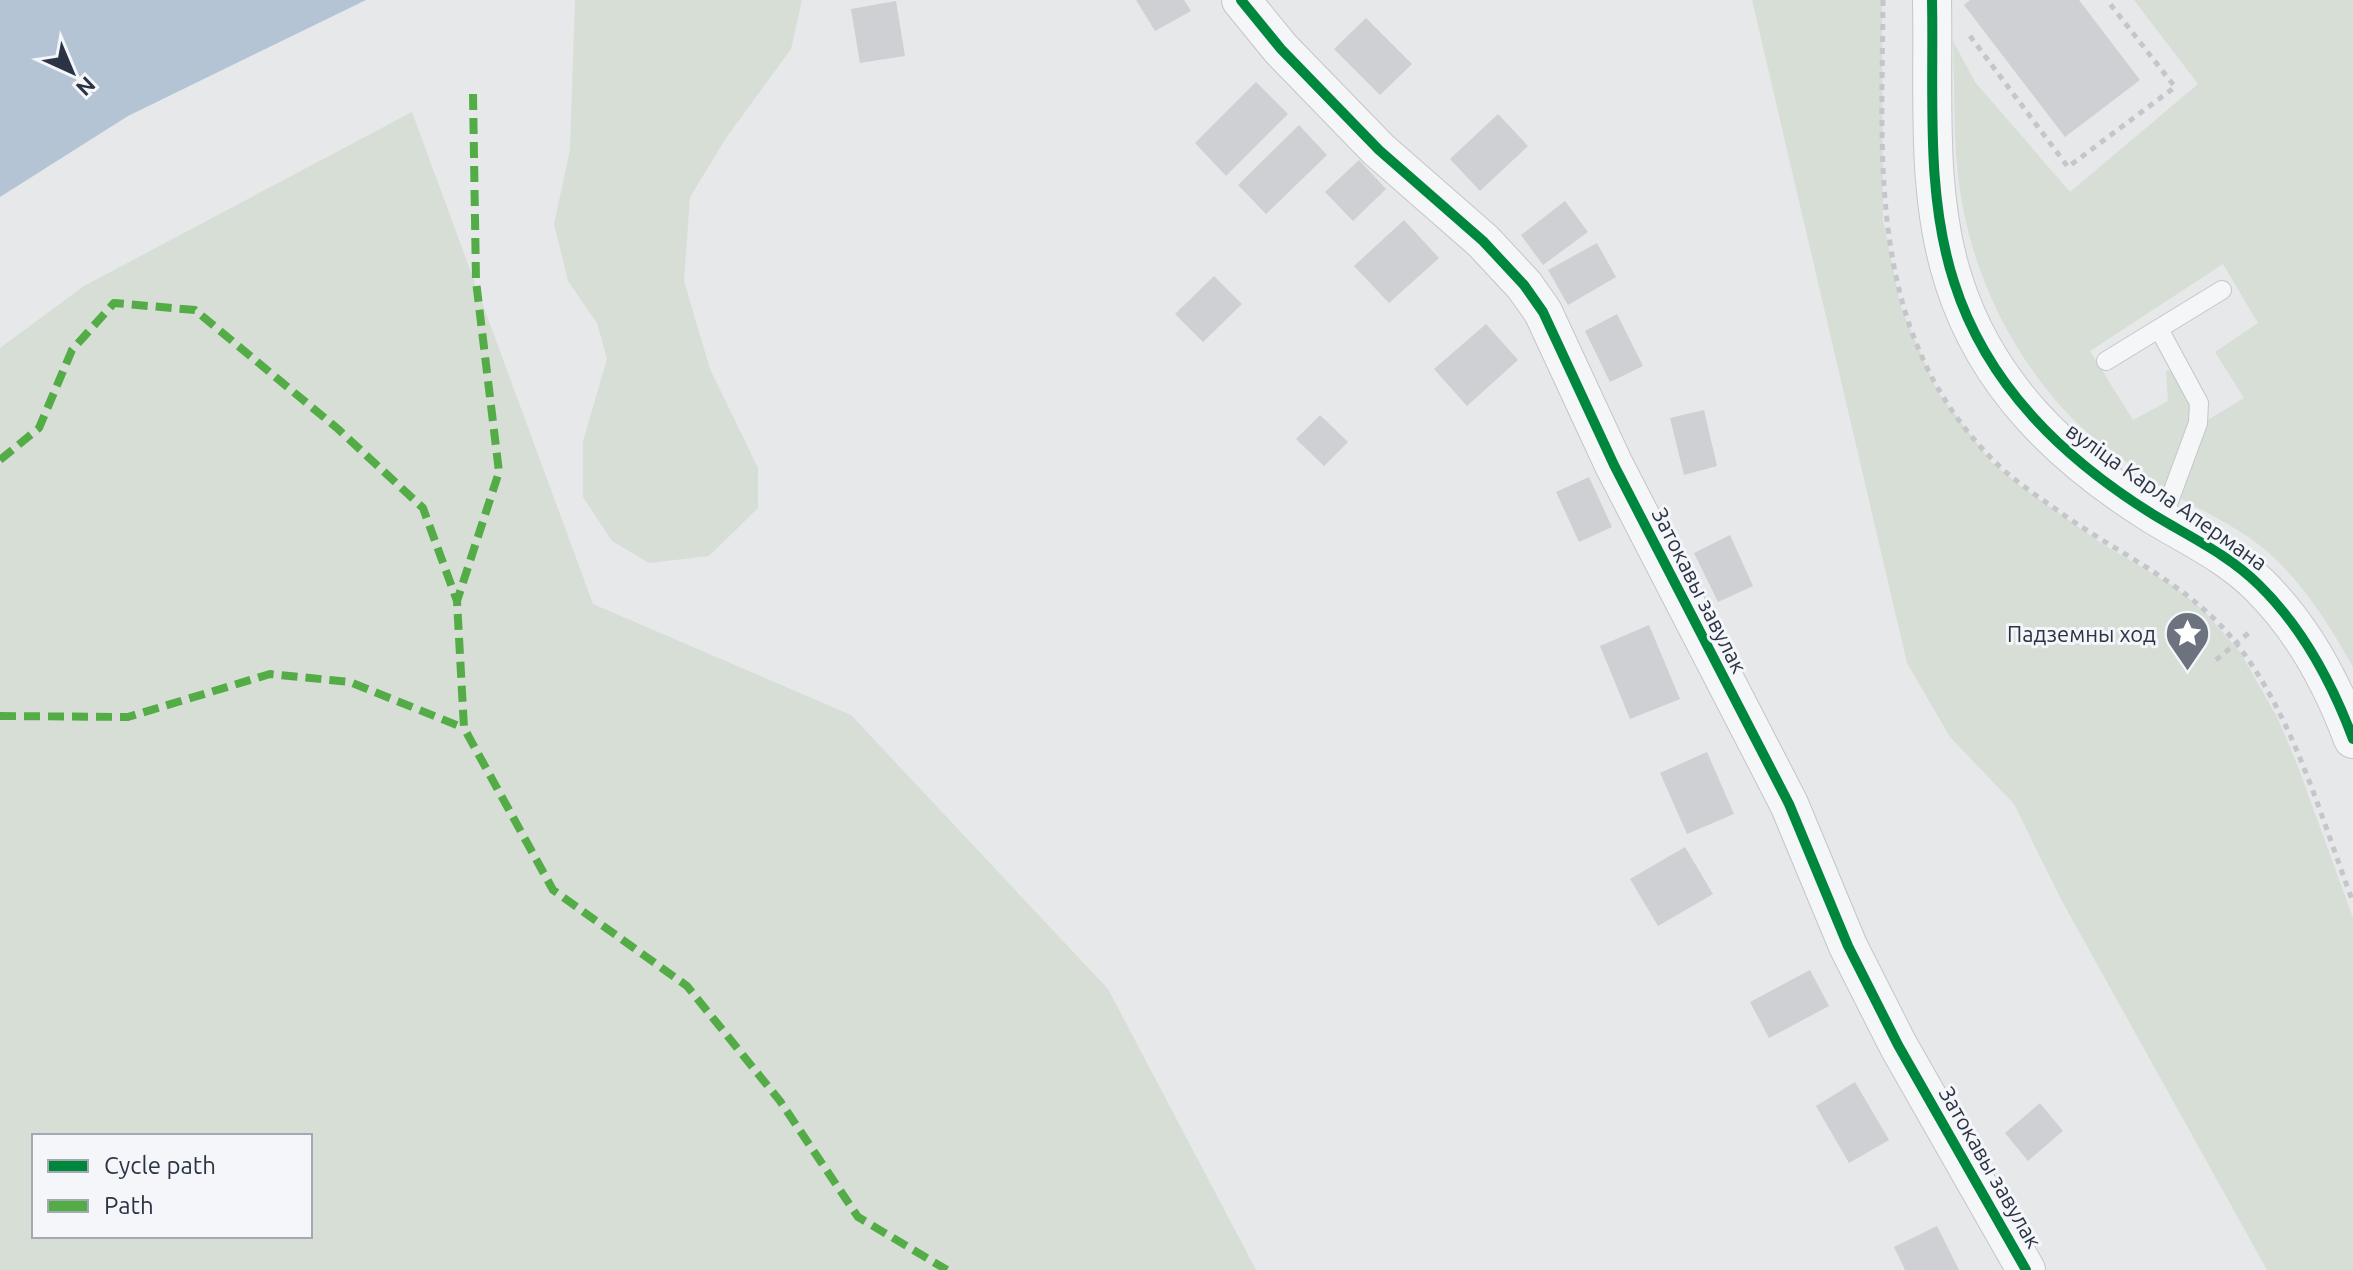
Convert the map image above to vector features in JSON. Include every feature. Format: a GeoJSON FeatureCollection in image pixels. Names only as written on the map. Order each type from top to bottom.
{"type":"FeatureCollection","features":[{"type":"Feature","properties":{"kind":"street","name":"Затокавы завулак"},"geometry":{"type":"LineString","coordinates":[[1241,0],[1281,49],[1379,150],[1483,241],[1524,285],[1543,312],[1614,465],[1789,804],[1848,946],[1898,1045],[2026,1270]]}},
{"type":"Feature","properties":{"kind":"street","name":"вуліца Карла Апермана"},"geometry":{"type":"LineString","coordinates":[[1932,0],[1936,194],[1954,282],[1990,363],[2046,435],[2153,514],[2226,557],[2279,606],[2311,652],[2353,739]]}},
{"type":"Feature","properties":{"kind":"lane"},"geometry":{"type":"LineString","coordinates":[[2106,361],[2222,290]]}},
{"type":"Feature","properties":{"kind":"lane"},"geometry":{"type":"LineString","coordinates":[[2153,514],[2168,504],[2198,423],[2199,403],[2159,329]]}},
{"type":"Feature","properties":{"kind":"path"},"geometry":{"type":"LineString","coordinates":[[1965,28],[2068,167],[2175,87],[2107,0]]}},
{"type":"Feature","properties":{"kind":"path"},"geometry":{"type":"LineString","coordinates":[[2216,660],[2279,606]]}},
{"type":"Feature","properties":{"kind":"shaded area"},"geometry":{"type":"Polygon","coordinates":[[[575,0],[802,0],[791,49],[726,138],[690,197],[684,281],[710,369],[758,468],[758,508],[709,556],[649,563],[612,541],[583,497],[583,441],[607,359],[597,323],[568,281],[554,224],[570,150],[575,0]]]}},
{"type":"Feature","properties":{"kind":"shaded area"},"geometry":{"type":"Polygon","coordinates":[[[1752,0],[1882,0],[1883,220],[1901,308],[1937,391],[1991,462],[2101,543],[2175,587],[2205,612],[2240,652],[2277,717],[2353,918],[2353,1270],[2267,1270],[2062,901],[2014,804],[1950,737],[1907,663],[1752,0]]]}},
{"type":"Feature","properties":{"kind":"shaded area"},"geometry":{"type":"Polygon","coordinates":[[[2134,0],[2353,0],[2353,667],[2321,614],[2282,565],[2250,538],[2180,498],[2206,421],[2244,398],[2215,352],[2258,323],[2223,264],[2090,351],[2133,420],[2168,401],[2166,371],[2176,370],[2194,405],[2192,422],[2164,489],[2090,435],[2046,389],[2009,333],[1981,273],[1963,208],[1958,175],[1953,41],[1975,82],[2070,192],[2198,84],[2134,0]]]}},
{"type":"Feature","properties":{"kind":"shaded area"},"geometry":{"type":"Polygon","coordinates":[[[412,112],[593,604],[851,715],[1108,989],[1256,1270],[0,1270],[0,348],[84,286],[412,112]]]}},
{"type":"Feature","properties":{"kind":"water"},"geometry":{"type":"Polygon","coordinates":[[[0,0],[366,0],[128,116],[0,197],[0,0]]]}},
{"type":"Feature","properties":{"kind":"building"},"geometry":{"type":"Polygon","coordinates":[[[1136,0],[1184,0],[1191,11],[1155,31],[1136,0]]]}},
{"type":"Feature","properties":{"kind":"building"},"geometry":{"type":"Polygon","coordinates":[[[1970,0],[2079,0],[2140,80],[2065,137],[1964,5],[1970,0]]]}},
{"type":"Feature","properties":{"kind":"building"},"geometry":{"type":"Polygon","coordinates":[[[896,1],[905,56],[860,63],[851,9],[896,1]]]}},
{"type":"Feature","properties":{"kind":"building"},"geometry":{"type":"Polygon","coordinates":[[[1366,18],[1412,64],[1380,95],[1334,49],[1366,18]]]}},
{"type":"Feature","properties":{"kind":"building"},"geometry":{"type":"Polygon","coordinates":[[[1256,82],[1288,114],[1226,176],[1195,143],[1256,82]]]}},
{"type":"Feature","properties":{"kind":"building"},"geometry":{"type":"Polygon","coordinates":[[[1498,114],[1528,146],[1480,191],[1450,159],[1498,114]]]}},
{"type":"Feature","properties":{"kind":"building"},"geometry":{"type":"Polygon","coordinates":[[[1299,125],[1327,155],[1266,214],[1238,185],[1299,125]]]}},
{"type":"Feature","properties":{"kind":"building"},"geometry":{"type":"Polygon","coordinates":[[[1359,160],[1386,189],[1353,221],[1325,192],[1359,160]]]}},
{"type":"Feature","properties":{"kind":"building"},"geometry":{"type":"Polygon","coordinates":[[[1565,201],[1588,232],[1543,265],[1521,235],[1565,201]]]}},
{"type":"Feature","properties":{"kind":"building"},"geometry":{"type":"Polygon","coordinates":[[[1404,220],[1439,258],[1389,303],[1354,266],[1404,220]]]}},
{"type":"Feature","properties":{"kind":"building"},"geometry":{"type":"Polygon","coordinates":[[[1597,243],[1616,277],[1568,305],[1548,270],[1597,243]]]}},
{"type":"Feature","properties":{"kind":"building"},"geometry":{"type":"Polygon","coordinates":[[[1214,276],[1242,304],[1203,342],[1175,314],[1214,276]]]}},
{"type":"Feature","properties":{"kind":"building"},"geometry":{"type":"Polygon","coordinates":[[[1617,314],[1643,366],[1610,382],[1585,331],[1617,314]]]}},
{"type":"Feature","properties":{"kind":"building"},"geometry":{"type":"Polygon","coordinates":[[[1486,324],[1518,360],[1467,406],[1434,369],[1486,324]]]}},
{"type":"Feature","properties":{"kind":"building"},"geometry":{"type":"Polygon","coordinates":[[[1704,410],[1717,466],[1684,475],[1670,418],[1704,410]]]}},
{"type":"Feature","properties":{"kind":"building"},"geometry":{"type":"Polygon","coordinates":[[[1320,415],[1348,442],[1324,466],[1296,439],[1320,415]]]}},
{"type":"Feature","properties":{"kind":"building"},"geometry":{"type":"Polygon","coordinates":[[[1589,477],[1612,527],[1579,542],[1556,492],[1589,477]]]}},
{"type":"Feature","properties":{"kind":"building"},"geometry":{"type":"Polygon","coordinates":[[[1730,535],[1753,586],[1718,602],[1694,553],[1730,535]]]}},
{"type":"Feature","properties":{"kind":"building"},"geometry":{"type":"Polygon","coordinates":[[[1649,625],[1680,699],[1630,719],[1600,646],[1649,625]]]}},
{"type":"Feature","properties":{"kind":"building"},"geometry":{"type":"Polygon","coordinates":[[[1707,752],[1734,814],[1687,834],[1660,773],[1707,752]]]}},
{"type":"Feature","properties":{"kind":"building"},"geometry":{"type":"Polygon","coordinates":[[[1685,847],[1713,894],[1658,926],[1630,879],[1685,847]]]}},
{"type":"Feature","properties":{"kind":"building"},"geometry":{"type":"Polygon","coordinates":[[[1810,970],[1829,1006],[1769,1038],[1750,1002],[1810,970]]]}},
{"type":"Feature","properties":{"kind":"building"},"geometry":{"type":"Polygon","coordinates":[[[1855,1082],[1889,1140],[1849,1163],[1816,1106],[1855,1082]]]}},
{"type":"Feature","properties":{"kind":"building"},"geometry":{"type":"Polygon","coordinates":[[[2040,1103],[2063,1131],[2028,1161],[2005,1133],[2040,1103]]]}},
{"type":"Feature","properties":{"kind":"building"},"geometry":{"type":"Polygon","coordinates":[[[1937,1226],[1959,1270],[1905,1270],[1894,1247],[1937,1226]]]}},
{"type":"Feature","properties":{"kind":"marked path"},"geometry":{"type":"LineString","coordinates":[[473,94],[476,281],[499,472],[457,601],[464,728],[553,890],[687,986],[780,1101],[858,1217],[947,1270]]}},
{"type":"Feature","properties":{"kind":"marked path"},"geometry":{"type":"LineString","coordinates":[[0,460],[39,428],[72,350],[114,303],[195,310],[338,429],[423,508],[457,601]]}},
{"type":"Feature","properties":{"kind":"marked path"},"geometry":{"type":"LineString","coordinates":[[0,716],[128,717],[270,674],[350,682],[464,728]]}},
{"type":"Feature","properties":{"kind":"cycle path"},"geometry":{"type":"LineString","coordinates":[[1241,0],[1281,49],[1379,150],[1483,241],[1524,285],[1543,312],[1614,465],[1789,804],[1848,946],[1898,1045],[2026,1270]]}},
{"type":"Feature","properties":{"kind":"cycle path"},"geometry":{"type":"LineString","coordinates":[[1932,0],[1933,142],[1939,213],[1954,282],[1968,320],[1987,354],[2008,387],[2033,416],[2089,470],[2154,515],[2222,555],[2275,601],[2314,657],[2336,697],[2353,739]]}},
{"type":"Feature","properties":{"kind":"place","name":"Падземны ход"},"geometry":{"type":"Point","coordinates":[2187,672]}}]}
